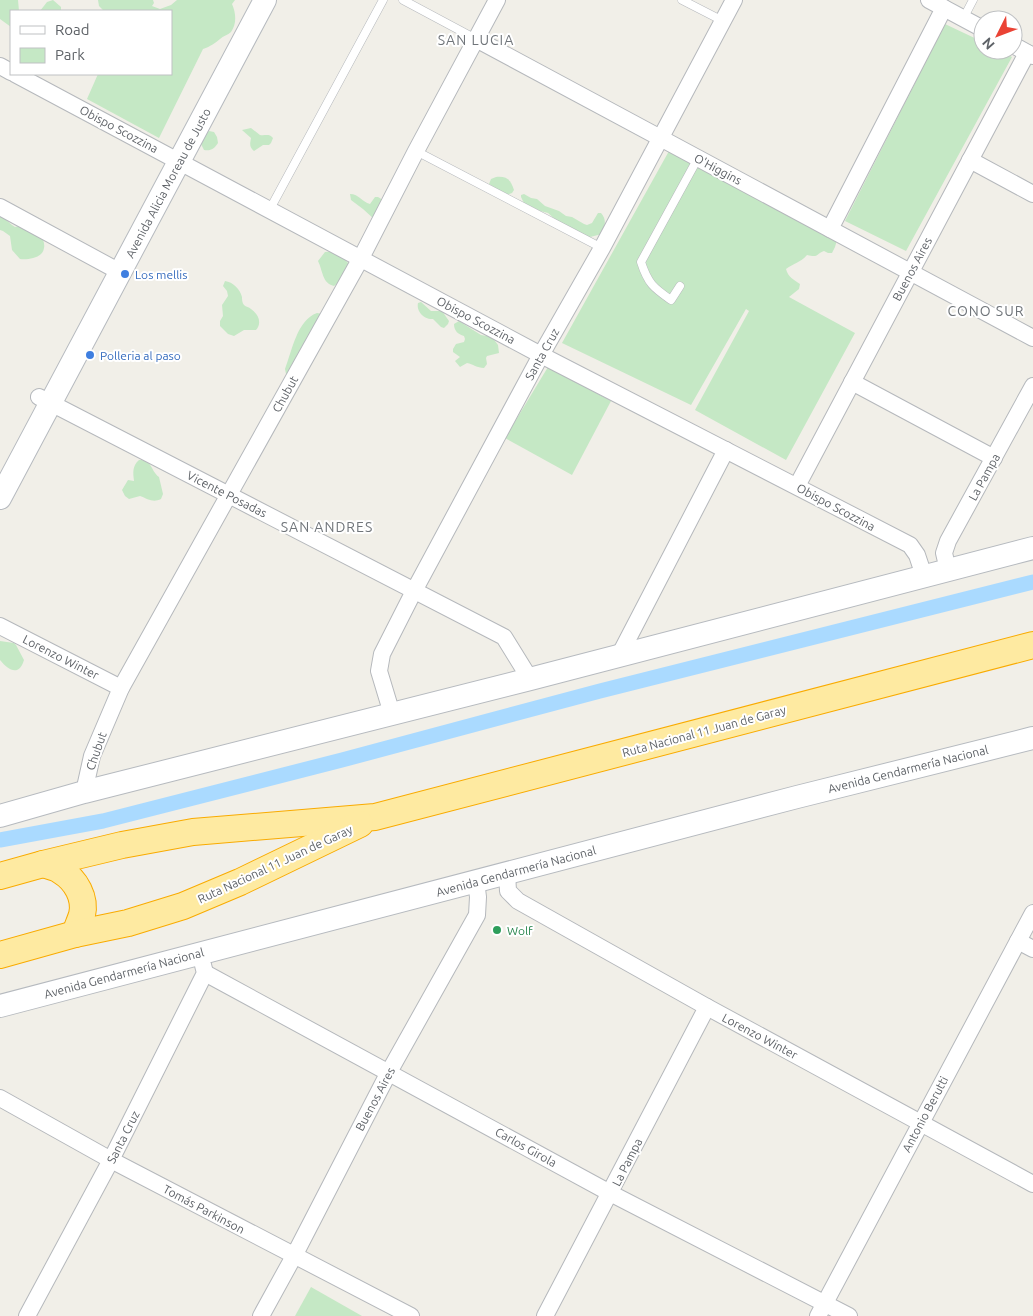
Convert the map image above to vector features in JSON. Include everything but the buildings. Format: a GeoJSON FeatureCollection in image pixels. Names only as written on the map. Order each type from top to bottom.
{"type":"FeatureCollection","features":[{"type":"Feature","properties":{"kind":"highway","name":"Ruta Nacional 11 Juan de Garay"},"geometry":{"type":"LineString","coordinates":[[5,873],[122,845],[193,832],[375,817],[1033,645]]}},
{"type":"Feature","properties":{"kind":"highway","name":"Ruta Nacional 11 Juan de Garay"},"geometry":{"type":"LineString","coordinates":[[0,955],[75,934],[128,923],[183,906],[240,882],[375,817]]}},
{"type":"Feature","properties":{"kind":"highway"},"geometry":{"type":"LineString","coordinates":[[42,864],[60,870],[71,878],[79,890],[83,901],[82,914],[75,934]]}},
{"type":"Feature","properties":{"kind":"main road","name":"Avenida Alicia Moreau de Justo"},"geometry":{"type":"LineString","coordinates":[[174,158],[250,0]]}},
{"type":"Feature","properties":{"kind":"main road","name":"Avenida Alicia Moreau de Justo"},"geometry":{"type":"LineString","coordinates":[[1,487],[44,400],[174,158],[265,0]]}},
{"type":"Feature","properties":{"kind":"main road"},"geometry":{"type":"LineString","coordinates":[[0,816],[84,792],[620,656],[1033,548]]}},
{"type":"Feature","properties":{"kind":"main road","name":"Avenida Gendarmería Nacional"},"geometry":{"type":"LineString","coordinates":[[0,1006],[203,963],[476,881],[1033,738]]}},
{"type":"Feature","properties":{"kind":"street","name":"Chubut"},"geometry":{"type":"LineString","coordinates":[[84,792],[92,756],[121,688],[361,258],[497,0]]}},
{"type":"Feature","properties":{"kind":"street","name":"Santa Cruz"},"geometry":{"type":"LineString","coordinates":[[392,714],[379,671],[382,654],[541,355],[602,248],[734,0]]}},
{"type":"Feature","properties":{"kind":"street"},"geometry":{"type":"LineString","coordinates":[[929,0],[973,24]]}},
{"type":"Feature","properties":{"kind":"street"},"geometry":{"type":"LineString","coordinates":[[830,229],[944,8]]}},
{"type":"Feature","properties":{"kind":"street","name":"O'Higgins"},"geometry":{"type":"LineString","coordinates":[[476,39],[1033,338]]}},
{"type":"Feature","properties":{"kind":"street","name":"Buenos Aires"},"geometry":{"type":"LineString","coordinates":[[797,486],[970,160],[1024,51]]}},
{"type":"Feature","properties":{"kind":"street","name":"Obispo Scozzina"},"geometry":{"type":"LineString","coordinates":[[17,75],[541,355],[910,545],[917,555],[924,576]]}},
{"type":"Feature","properties":{"kind":"street"},"geometry":{"type":"LineString","coordinates":[[970,160],[1033,194]]}},
{"type":"Feature","properties":{"kind":"street"},"geometry":{"type":"LineString","coordinates":[[0,207],[114,269]]}},
{"type":"Feature","properties":{"kind":"street"},"geometry":{"type":"LineString","coordinates":[[852,382],[994,458]]}},
{"type":"Feature","properties":{"kind":"street","name":"La Pampa"},"geometry":{"type":"LineString","coordinates":[[948,570],[944,553],[948,541],[1033,386]]}},
{"type":"Feature","properties":{"kind":"street","name":"Vicente Posadas"},"geometry":{"type":"LineString","coordinates":[[44,400],[504,637],[530,679]]}},
{"type":"Feature","properties":{"kind":"street"},"geometry":{"type":"LineString","coordinates":[[620,656],[726,450]]}},
{"type":"Feature","properties":{"kind":"street","name":"Lorenzo Winter"},"geometry":{"type":"LineString","coordinates":[[0,626],[121,688]]}},
{"type":"Feature","properties":{"kind":"street","name":"Lorenzo Winter"},"geometry":{"type":"LineString","coordinates":[[507,873],[508,891],[518,901],[707,1007],[1033,1184]]}},
{"type":"Feature","properties":{"kind":"street","name":"Buenos Aires"},"geometry":{"type":"LineString","coordinates":[[260,1316],[294,1256],[389,1072],[478,915],[476,881]]}},
{"type":"Feature","properties":{"kind":"street","name":"Antonio Berutti"},"geometry":{"type":"LineString","coordinates":[[821,1310],[1033,913]]}},
{"type":"Feature","properties":{"kind":"street"},"geometry":{"type":"LineString","coordinates":[[1018,941],[1033,949]]}},
{"type":"Feature","properties":{"kind":"street","name":"Santa Cruz"},"geometry":{"type":"LineString","coordinates":[[26,1316],[111,1160],[203,963]]}},
{"type":"Feature","properties":{"kind":"street","name":"Carlos Girola"},"geometry":{"type":"LineString","coordinates":[[203,963],[389,1072],[821,1310],[849,1316]]}},
{"type":"Feature","properties":{"kind":"street","name":"La Pampa"},"geometry":{"type":"LineString","coordinates":[[545,1316],[707,1007]]}},
{"type":"Feature","properties":{"kind":"street","name":"Tomás Parkinson"},"geometry":{"type":"LineString","coordinates":[[0,1098],[111,1160],[411,1316]]}},
{"type":"Feature","properties":{"kind":"lane"},"geometry":{"type":"LineString","coordinates":[[270,209],[383,0]]}},
{"type":"Feature","properties":{"kind":"lane","name":"O'Higgins"},"geometry":{"type":"LineString","coordinates":[[404,0],[476,39]]}},
{"type":"Feature","properties":{"kind":"lane"},"geometry":{"type":"LineString","coordinates":[[682,0],[722,21]]}},
{"type":"Feature","properties":{"kind":"lane"},"geometry":{"type":"LineString","coordinates":[[963,19],[973,0]]}},
{"type":"Feature","properties":{"kind":"lane"},"geometry":{"type":"LineString","coordinates":[[416,151],[602,248]]}},
{"type":"Feature","properties":{"kind":"lane"},"geometry":{"type":"LineString","coordinates":[[680,286],[671,300],[652,286],[645,275],[642,262],[698,158]]}},
{"type":"Feature","properties":{"kind":"green space"},"geometry":{"type":"Polygon","coordinates":[[[0,0],[18,0],[19,10],[10,10],[10,26],[0,19],[0,0]]]}},
{"type":"Feature","properties":{"kind":"green space"},"geometry":{"type":"Polygon","coordinates":[[[53,0],[61,7],[61,10],[41,10],[47,2],[53,0]]]}},
{"type":"Feature","properties":{"kind":"green space"},"geometry":{"type":"Polygon","coordinates":[[[98,0],[153,0],[152,6],[160,9],[171,5],[177,0],[235,0],[232,4],[235,18],[233,29],[212,45],[203,49],[159,138],[87,99],[98,75],[172,75],[172,10],[103,10],[99,6],[98,0]]]}},
{"type":"Feature","properties":{"kind":"green space"},"geometry":{"type":"Polygon","coordinates":[[[945,24],[973,37],[973,60],[1010,60],[906,251],[845,221],[945,24]]]}},
{"type":"Feature","properties":{"kind":"green space"},"geometry":{"type":"Polygon","coordinates":[[[251,128],[260,135],[271,136],[273,138],[271,143],[263,145],[254,151],[250,145],[251,138],[242,130],[251,128]]]}},
{"type":"Feature","properties":{"kind":"green space"},"geometry":{"type":"Polygon","coordinates":[[[209,131],[214,132],[218,143],[212,149],[204,150],[201,144],[204,135],[209,131]]]}},
{"type":"Feature","properties":{"kind":"green space"},"geometry":{"type":"Polygon","coordinates":[[[669,151],[837,240],[832,253],[824,251],[816,256],[807,255],[786,269],[793,280],[800,284],[799,289],[789,297],[855,333],[786,460],[695,410],[749,311],[746,309],[691,405],[562,343],[669,151]]]}},
{"type":"Feature","properties":{"kind":"green space"},"geometry":{"type":"Polygon","coordinates":[[[503,177],[510,181],[514,190],[512,193],[507,195],[489,184],[491,179],[503,177]]]}},
{"type":"Feature","properties":{"kind":"green space"},"geometry":{"type":"Polygon","coordinates":[[[350,194],[356,195],[370,204],[375,197],[383,200],[374,219],[351,200],[350,194]]]}},
{"type":"Feature","properties":{"kind":"green space"},"geometry":{"type":"Polygon","coordinates":[[[524,194],[587,225],[592,223],[598,213],[601,213],[605,223],[602,234],[590,237],[584,236],[557,221],[548,213],[524,203],[521,195],[524,194]]]}},
{"type":"Feature","properties":{"kind":"green space"},"geometry":{"type":"Polygon","coordinates":[[[0,215],[15,227],[23,225],[41,235],[44,246],[41,254],[31,259],[20,259],[12,250],[10,236],[0,230],[0,215]]]}},
{"type":"Feature","properties":{"kind":"green space"},"geometry":{"type":"Polygon","coordinates":[[[337,251],[349,264],[343,279],[334,286],[325,279],[318,261],[325,252],[337,251]]]}},
{"type":"Feature","properties":{"kind":"green space"},"geometry":{"type":"Polygon","coordinates":[[[225,281],[236,286],[240,291],[243,304],[258,316],[259,325],[256,330],[244,330],[234,336],[228,334],[220,326],[223,316],[222,305],[228,296],[223,286],[225,281]]]}},
{"type":"Feature","properties":{"kind":"green space"},"geometry":{"type":"Polygon","coordinates":[[[421,302],[431,311],[442,311],[449,321],[448,324],[444,328],[441,327],[433,319],[422,315],[418,309],[418,303],[421,302]]]}},
{"type":"Feature","properties":{"kind":"green space"},"geometry":{"type":"Polygon","coordinates":[[[317,313],[322,314],[292,373],[286,374],[285,369],[300,329],[310,317],[317,313]]]}},
{"type":"Feature","properties":{"kind":"green space"},"geometry":{"type":"Polygon","coordinates":[[[459,321],[481,335],[492,337],[498,345],[499,353],[487,356],[487,364],[484,368],[467,363],[460,367],[455,361],[460,357],[453,352],[453,349],[456,344],[464,342],[465,339],[455,329],[454,324],[459,321]]]}},
{"type":"Feature","properties":{"kind":"green space"},"geometry":{"type":"Polygon","coordinates":[[[548,367],[611,401],[572,475],[505,438],[548,367]]]}},
{"type":"Feature","properties":{"kind":"green space"},"geometry":{"type":"Polygon","coordinates":[[[139,460],[147,462],[159,477],[163,494],[161,499],[153,501],[140,496],[129,499],[125,496],[122,490],[128,480],[134,481],[134,467],[139,460]]]}},
{"type":"Feature","properties":{"kind":"green space"},"geometry":{"type":"Polygon","coordinates":[[[0,641],[16,645],[24,660],[19,669],[10,669],[0,660],[0,641]]]}},
{"type":"Feature","properties":{"kind":"green space"},"geometry":{"type":"Polygon","coordinates":[[[311,1287],[362,1316],[295,1316],[311,1287]]]}},
{"type":"Feature","properties":{"kind":"waterway"},"geometry":{"type":"LineString","coordinates":[[0,840],[103,821],[600,691],[1033,582]]}},
{"type":"Feature","properties":{"kind":"place","name":"Los mellis"},"geometry":{"type":"Point","coordinates":[125,274]}},
{"type":"Feature","properties":{"kind":"place","name":"Polleria al paso"},"geometry":{"type":"Point","coordinates":[90,355]}},
{"type":"Feature","properties":{"kind":"place","name":"Wolf"},"geometry":{"type":"Point","coordinates":[497,930]}},
{"type":"Feature","properties":{"kind":"district","name":"SAN LUCIA"},"geometry":{"type":"Point","coordinates":[476,40]}},
{"type":"Feature","properties":{"kind":"district","name":"CONO SUR"},"geometry":{"type":"Point","coordinates":[986,311]}},
{"type":"Feature","properties":{"kind":"district","name":"SAN ANDRES"},"geometry":{"type":"Point","coordinates":[327,527]}}]}
